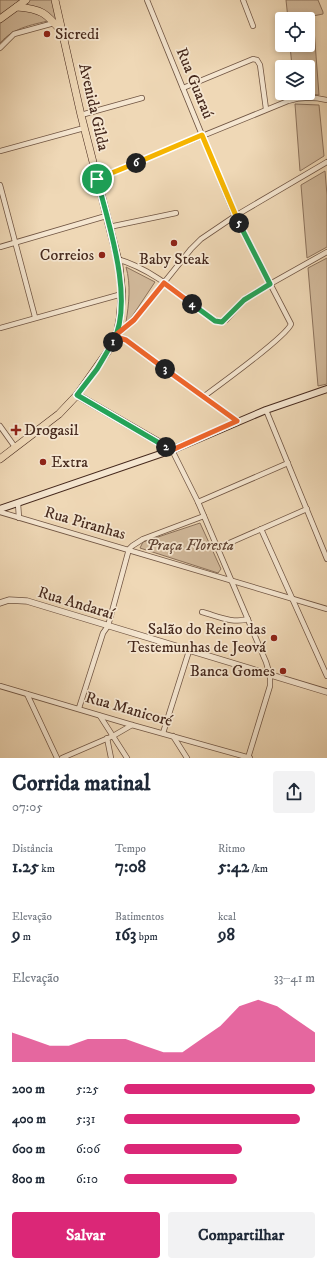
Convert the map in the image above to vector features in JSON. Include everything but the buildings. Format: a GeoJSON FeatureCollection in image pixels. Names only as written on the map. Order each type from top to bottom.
{"type":"FeatureCollection","features":[{"type":"Feature","properties":{"kind":"main road"},"geometry":{"type":"LineString","coordinates":[[0,19],[26,0]]}},
{"type":"Feature","properties":{"kind":"main road","name":"Avenida Gilda"},"geometry":{"type":"LineString","coordinates":[[55,0],[84,128],[117,259],[122,294],[117,335]]}},
{"type":"Feature","properties":{"kind":"main road"},"geometry":{"type":"LineString","coordinates":[[17,7],[37,9],[48,16],[63,33]]}},
{"type":"Feature","properties":{"kind":"main road"},"geometry":{"type":"LineString","coordinates":[[0,459],[59,414],[77,395],[97,369],[117,335]]}},
{"type":"Feature","properties":{"kind":"main road"},"geometry":{"type":"LineString","coordinates":[[0,509],[172,450],[237,421],[327,389]]}},
{"type":"Feature","properties":{"kind":"main road"},"geometry":{"type":"LineString","coordinates":[[77,395],[172,450]]}},
{"type":"Feature","properties":{"kind":"street","name":"Rua Guaraú"},"geometry":{"type":"LineString","coordinates":[[147,0],[236,216],[291,324],[275,341],[203,397]]}},
{"type":"Feature","properties":{"kind":"street"},"geometry":{"type":"LineString","coordinates":[[243,0],[253,26]]}},
{"type":"Feature","properties":{"kind":"street"},"geometry":{"type":"LineString","coordinates":[[0,48],[14,34],[54,23]]}},
{"type":"Feature","properties":{"kind":"street"},"geometry":{"type":"LineString","coordinates":[[183,88],[254,59],[257,60],[260,65],[266,109]]}},
{"type":"Feature","properties":{"kind":"street"},"geometry":{"type":"LineString","coordinates":[[81,115],[142,98]]}},
{"type":"Feature","properties":{"kind":"street"},"geometry":{"type":"LineString","coordinates":[[97,179],[266,109],[298,98],[327,100]]}},
{"type":"Feature","properties":{"kind":"street"},"geometry":{"type":"LineString","coordinates":[[0,151],[84,128]]}},
{"type":"Feature","properties":{"kind":"street"},"geometry":{"type":"LineString","coordinates":[[237,421],[117,335],[134,320],[191,249],[201,239],[236,216],[327,162]]}},
{"type":"Feature","properties":{"kind":"street"},"geometry":{"type":"LineString","coordinates":[[0,185],[35,317]]}},
{"type":"Feature","properties":{"kind":"street"},"geometry":{"type":"LineString","coordinates":[[109,226],[176,214]]}},
{"type":"Feature","properties":{"kind":"street"},"geometry":{"type":"LineString","coordinates":[[0,247],[106,216]]}},
{"type":"Feature","properties":{"kind":"street"},"geometry":{"type":"LineString","coordinates":[[117,259],[154,276],[212,319],[217,322],[222,322],[244,300],[327,252]]}},
{"type":"Feature","properties":{"kind":"street"},"geometry":{"type":"LineString","coordinates":[[0,328],[35,317],[122,294]]}},
{"type":"Feature","properties":{"kind":"street"},"geometry":{"type":"LineString","coordinates":[[266,410],[327,559]]}},
{"type":"Feature","properties":{"kind":"street"},"geometry":{"type":"LineString","coordinates":[[0,426],[15,447]]}},
{"type":"Feature","properties":{"kind":"street"},"geometry":{"type":"LineString","coordinates":[[172,450],[198,502],[266,662],[270,675],[268,693],[249,758]]}},
{"type":"Feature","properties":{"kind":"street"},"geometry":{"type":"LineString","coordinates":[[198,502],[288,463]]}},
{"type":"Feature","properties":{"kind":"street","name":"Rua Piranhas"},"geometry":{"type":"LineString","coordinates":[[18,503],[19,518]]}},
{"type":"Feature","properties":{"kind":"street"},"geometry":{"type":"LineString","coordinates":[[218,548],[307,509]]}},
{"type":"Feature","properties":{"kind":"street","name":"Rua Piranhas"},"geometry":{"type":"LineString","coordinates":[[0,512],[327,608]]}},
{"type":"Feature","properties":{"kind":"street"},"geometry":{"type":"LineString","coordinates":[[79,708],[102,633],[108,626],[130,549],[143,539],[204,516]]}},
{"type":"Feature","properties":{"kind":"street"},"geometry":{"type":"LineString","coordinates":[[261,529],[327,676]]}},
{"type":"Feature","properties":{"kind":"street","name":"Rua Andaraí"},"geometry":{"type":"LineString","coordinates":[[0,603],[10,600],[27,601],[327,692]]}},
{"type":"Feature","properties":{"kind":"street"},"geometry":{"type":"LineString","coordinates":[[202,612],[233,621],[248,619]]}},
{"type":"Feature","properties":{"kind":"street"},"geometry":{"type":"LineString","coordinates":[[163,732],[189,651]]}},
{"type":"Feature","properties":{"kind":"street","name":"Rua Manicoré"},"geometry":{"type":"LineString","coordinates":[[0,686],[249,758]]}},
{"type":"Feature","properties":{"kind":"street"},"geometry":{"type":"LineString","coordinates":[[28,694],[57,758]]}},
{"type":"Feature","properties":{"kind":"street"},"geometry":{"type":"LineString","coordinates":[[100,715],[127,758]]}},
{"type":"Feature","properties":{"kind":"street"},"geometry":{"type":"LineString","coordinates":[[62,758],[113,736],[132,725]]}},
{"type":"Feature","properties":{"kind":"street"},"geometry":{"type":"LineString","coordinates":[[173,736],[187,758]]}},
{"type":"Feature","properties":{"kind":"street"},"geometry":{"type":"LineString","coordinates":[[107,738],[111,758]]}},
{"type":"Feature","properties":{"kind":"green space"},"geometry":{"type":"Polygon","coordinates":[[[0,0],[52,0],[58,23],[55,19],[25,27],[12,33],[0,43],[0,0]]]}},
{"type":"Feature","properties":{"kind":"green space"},"geometry":{"type":"Polygon","coordinates":[[[286,0],[318,0],[323,14],[315,16],[315,12],[287,12],[286,0]]]}},
{"type":"Feature","properties":{"kind":"green space"},"geometry":{"type":"Polygon","coordinates":[[[315,42],[319,95],[315,95],[315,60],[291,60],[291,52],[315,52],[315,42]]]}},
{"type":"Feature","properties":{"kind":"green space"},"geometry":{"type":"Polygon","coordinates":[[[295,104],[319,105],[324,156],[300,171],[295,104]]]}},
{"type":"Feature","properties":{"kind":"green space"},"geometry":{"type":"Polygon","coordinates":[[[325,171],[327,195],[327,247],[307,258],[301,185],[325,171]]]}},
{"type":"Feature","properties":{"kind":"green space"},"geometry":{"type":"Polygon","coordinates":[[[327,258],[327,384],[318,386],[308,268],[327,258]]]}},
{"type":"Feature","properties":{"kind":"green space"},"geometry":{"type":"Polygon","coordinates":[[[126,267],[155,282],[131,318],[126,322],[129,280],[126,267]]]}},
{"type":"Feature","properties":{"kind":"green space","name":"Praça Floresta"},"geometry":{"type":"Polygon","coordinates":[[[200,523],[221,569],[218,573],[140,548],[143,542],[200,523]]]}},
{"type":"Feature","properties":{"kind":"place","name":"Sicredi"},"geometry":{"type":"Point","coordinates":[47,34]}},
{"type":"Feature","properties":{"kind":"place","name":"Baby Steak"},"geometry":{"type":"Point","coordinates":[174,243]}},
{"type":"Feature","properties":{"kind":"place","name":"Correios"},"geometry":{"type":"Point","coordinates":[102,255]}},
{"type":"Feature","properties":{"kind":"place","name":"Drogasil"},"geometry":{"type":"Point","coordinates":[16,430]}},
{"type":"Feature","properties":{"kind":"place","name":"Extra"},"geometry":{"type":"Point","coordinates":[43,462]}},
{"type":"Feature","properties":{"kind":"place","name":"Salão do Reino das Testemunhas de Jeová"},"geometry":{"type":"Point","coordinates":[274,638]}},
{"type":"Feature","properties":{"kind":"place","name":"Banca Gomes"},"geometry":{"type":"Point","coordinates":[283,671]}},
{"type":"Feature","properties":{"kind":"route"},"geometry":{"type":"LineString","coordinates":[[97,179],[119,264],[122,294],[120,318],[117,334],[108,351],[97,369],[77,395],[172,450],[237,421],[126,340],[116,337],[117,334],[134,320],[164,283],[217,322],[222,322],[228,318],[247,297],[270,284],[236,216],[202,135],[97,179]]}}]}
